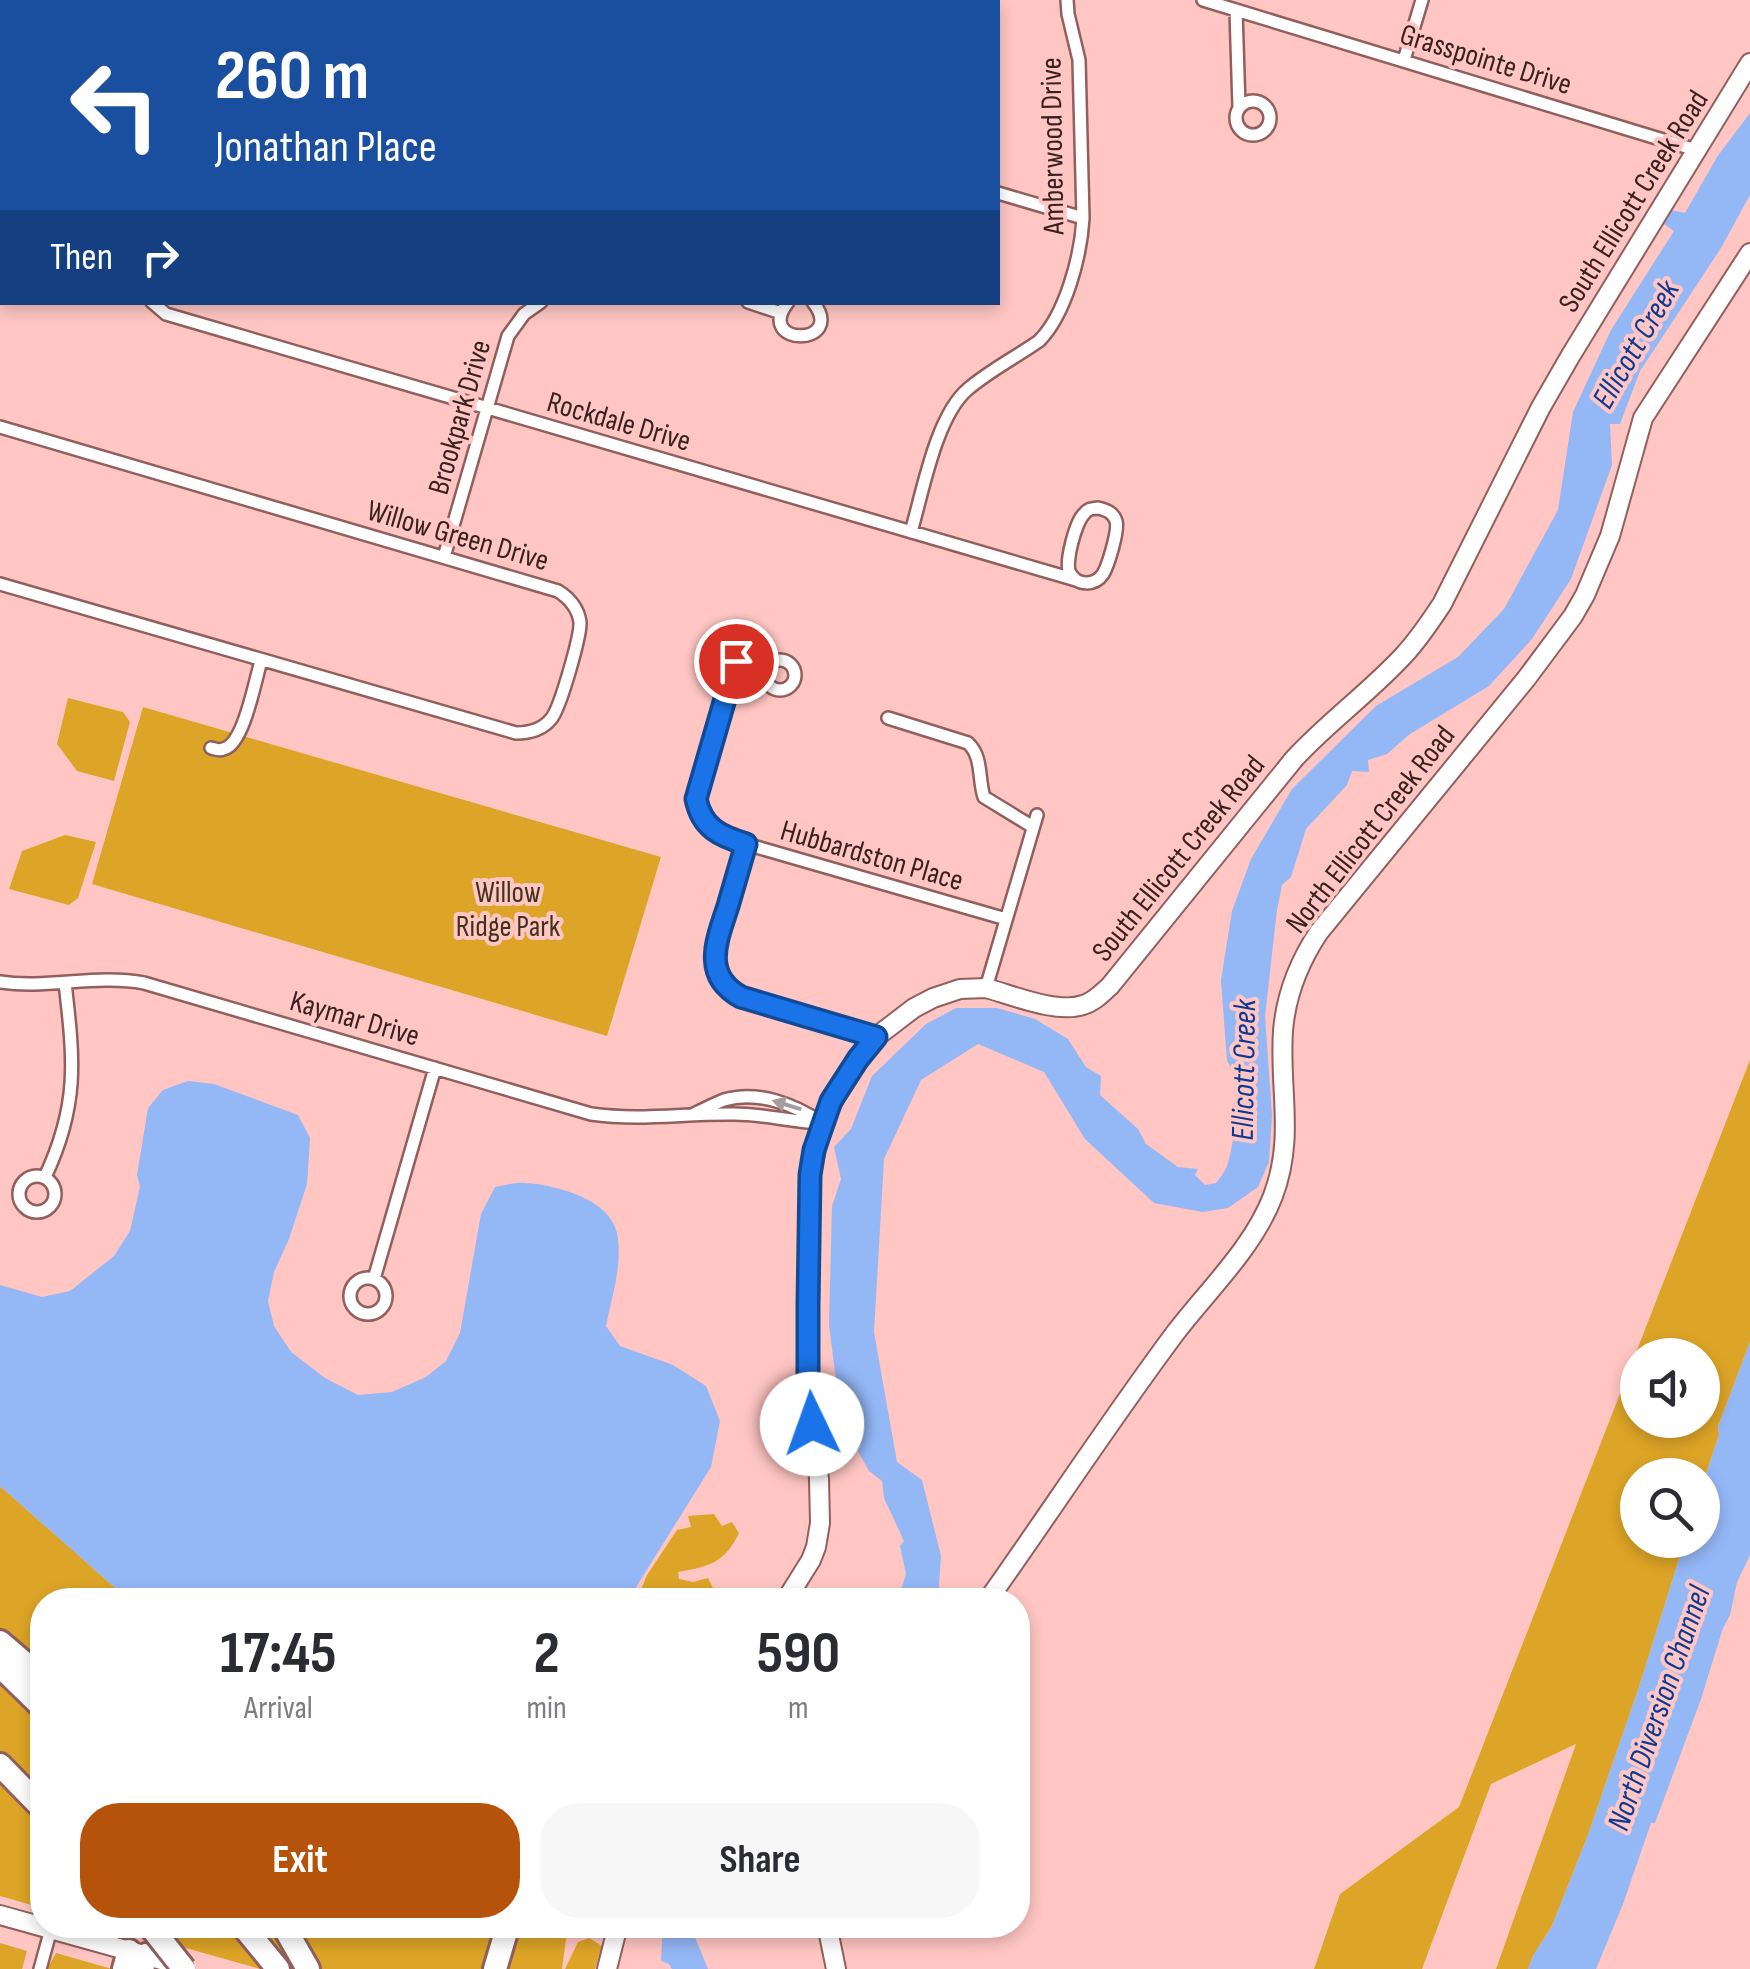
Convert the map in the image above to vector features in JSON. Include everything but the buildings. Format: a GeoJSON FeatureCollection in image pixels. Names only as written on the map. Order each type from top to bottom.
{"type":"FeatureCollection","features":[{"type":"Feature","properties":{"kind":"highway"},"geometry":{"type":"LineString","coordinates":[[0,1642],[30,1668]]}},
{"type":"Feature","properties":{"kind":"highway"},"geometry":{"type":"LineString","coordinates":[[0,1666],[30,1695]]}},
{"type":"Feature","properties":{"kind":"highway"},"geometry":{"type":"LineString","coordinates":[[0,1765],[30,1796]]}},
{"type":"Feature","properties":{"kind":"highway"},"geometry":{"type":"LineString","coordinates":[[160,1938],[184,1969]]}},
{"type":"Feature","properties":{"kind":"highway"},"geometry":{"type":"LineString","coordinates":[[253,1938],[277,1967]]}},
{"type":"Feature","properties":{"kind":"highway"},"geometry":{"type":"LineString","coordinates":[[290,1938],[308,1969]]}},
{"type":"Feature","properties":{"kind":"highway"},"geometry":{"type":"LineString","coordinates":[[494,1969],[504,1938]]}},
{"type":"Feature","properties":{"kind":"highway"},"geometry":{"type":"LineString","coordinates":[[509,1969],[518,1938]]}},
{"type":"Feature","properties":{"kind":"street","name":"Amberwood Drive"},"geometry":{"type":"LineString","coordinates":[[911,532],[949,411],[969,387],[1048,332],[1057,317],[1082,238],[1079,60],[1067,0]]}},
{"type":"Feature","properties":{"kind":"street","name":"Grasspointe Drive"},"geometry":{"type":"LineString","coordinates":[[1203,0],[1696,150]]}},
{"type":"Feature","properties":{"kind":"street"},"geometry":{"type":"LineString","coordinates":[[1254,14],[1258,0]]}},
{"type":"Feature","properties":{"kind":"street"},"geometry":{"type":"LineString","coordinates":[[1404,60],[1422,0]]}},
{"type":"Feature","properties":{"kind":"street"},"geometry":{"type":"LineString","coordinates":[[1236,10],[1239,108]]}},
{"type":"Feature","properties":{"kind":"street","name":"South Ellicott Creek Road"},"geometry":{"type":"LineString","coordinates":[[794,1588],[811,1560],[820,1523],[819,1479],[808,1397],[810,1175],[822,1122],[844,1080],[876,1037],[914,1008],[960,989],[986,988],[1067,1008],[1096,999],[1294,759],[1406,654],[1442,604],[1541,408],[1750,63]]}},
{"type":"Feature","properties":{"kind":"street"},"geometry":{"type":"LineString","coordinates":[[1000,194],[1083,218]]}},
{"type":"Feature","properties":{"kind":"street","name":"North Ellicott Creek Road"},"geometry":{"type":"LineString","coordinates":[[996,1588],[1120,1410],[1255,1232],[1283,1168],[1287,1126],[1283,1035],[1291,988],[1306,951],[1573,616],[1610,536],[1644,418],[1750,252]]}},
{"type":"Feature","properties":{"kind":"street","name":"Rockdale Drive"},"geometry":{"type":"LineString","coordinates":[[156,305],[166,314],[1076,580]]}},
{"type":"Feature","properties":{"kind":"street","name":"Brookpark Drive"},"geometry":{"type":"LineString","coordinates":[[444,557],[508,336],[524,314],[537,305]]}},
{"type":"Feature","properties":{"kind":"street"},"geometry":{"type":"LineString","coordinates":[[785,308],[781,320],[786,332],[805,338],[820,324],[816,305]]}},
{"type":"Feature","properties":{"kind":"street","name":"Willow Green Drive"},"geometry":{"type":"LineString","coordinates":[[0,428],[558,591],[578,612],[580,631],[551,719],[536,730],[516,733],[0,584]]}},
{"type":"Feature","properties":{"kind":"street"},"geometry":{"type":"LineString","coordinates":[[1091,509],[1104,509],[1117,525],[1103,574],[1094,582],[1076,580],[1067,564],[1080,518],[1091,509]]}},
{"type":"Feature","properties":{"kind":"street","name":"Hubbardston Place"},"geometry":{"type":"LineString","coordinates":[[771,663],[767,657],[748,650],[738,655],[696,799],[710,829],[746,844],[1006,920]]}},
{"type":"Feature","properties":{"kind":"street"},"geometry":{"type":"LineString","coordinates":[[211,748],[230,746],[239,734],[260,661]]}},
{"type":"Feature","properties":{"kind":"street"},"geometry":{"type":"LineString","coordinates":[[888,718],[968,743],[978,758],[984,797],[1035,821],[986,988]]}},
{"type":"Feature","properties":{"kind":"street"},"geometry":{"type":"LineString","coordinates":[[746,844],[715,949],[722,980],[741,997],[876,1037]]}},
{"type":"Feature","properties":{"kind":"street","name":"Kaymar Drive"},"geometry":{"type":"LineString","coordinates":[[0,982],[65,983],[110,978],[144,982],[591,1114],[640,1119],[694,1114],[760,1115],[795,1122],[822,1122]]}},
{"type":"Feature","properties":{"kind":"street"},"geometry":{"type":"LineString","coordinates":[[44,1177],[60,1144],[73,1074],[65,983]]}},
{"type":"Feature","properties":{"kind":"street"},"geometry":{"type":"LineString","coordinates":[[374,1279],[434,1068]]}},
{"type":"Feature","properties":{"kind":"street"},"geometry":{"type":"LineString","coordinates":[[0,1915],[30,1923]]}},
{"type":"Feature","properties":{"kind":"street"},"geometry":{"type":"LineString","coordinates":[[40,1969],[49,1938]]}},
{"type":"Feature","properties":{"kind":"street"},"geometry":{"type":"LineString","coordinates":[[75,1938],[135,1961],[194,1969]]}},
{"type":"Feature","properties":{"kind":"street"},"geometry":{"type":"LineString","coordinates":[[607,1969],[615,1938]]}},
{"type":"Feature","properties":{"kind":"street"},"geometry":{"type":"LineString","coordinates":[[830,1938],[836,1969]]}},
{"type":"Feature","properties":{"kind":"green space"},"geometry":{"type":"Polygon","coordinates":[[[68,698],[123,712],[130,722],[114,781],[77,771],[57,744],[68,698]]]}},
{"type":"Feature","properties":{"kind":"green space","name":"Willow Ridge Park"},"geometry":{"type":"Polygon","coordinates":[[[143,707],[661,857],[607,1036],[92,884],[143,707]]]}},
{"type":"Feature","properties":{"kind":"green space"},"geometry":{"type":"Polygon","coordinates":[[[65,835],[96,842],[78,898],[69,905],[9,889],[22,851],[65,835]]]}},
{"type":"Feature","properties":{"kind":"green space"},"geometry":{"type":"Polygon","coordinates":[[[1750,1060],[1750,1342],[1720,1422],[1720,1338],[1642,1338],[1750,1060]]]}},
{"type":"Feature","properties":{"kind":"green space"},"geometry":{"type":"Polygon","coordinates":[[[1620,1394],[1620,1438],[1718,1438],[1711,1458],[1620,1458],[1620,1558],[1679,1558],[1588,1835],[1552,1926],[1528,1969],[1496,1969],[1576,1744],[1491,1784],[1422,1969],[1314,1969],[1340,1894],[1459,1807],[1620,1394]]]}},
{"type":"Feature","properties":{"kind":"green space"},"geometry":{"type":"Polygon","coordinates":[[[0,1486],[115,1588],[30,1588],[30,1905],[0,1896],[0,1486]]]}},
{"type":"Feature","properties":{"kind":"green space"},"geometry":{"type":"Polygon","coordinates":[[[714,1514],[722,1526],[732,1522],[739,1533],[728,1551],[714,1562],[678,1572],[679,1579],[693,1582],[708,1578],[713,1588],[642,1588],[677,1530],[691,1527],[688,1516],[714,1514]]]}},
{"type":"Feature","properties":{"kind":"green space"},"geometry":{"type":"Polygon","coordinates":[[[150,1938],[566,1938],[562,1969],[260,1969],[150,1938]]]}},
{"type":"Feature","properties":{"kind":"green space"},"geometry":{"type":"Polygon","coordinates":[[[589,1938],[602,1946],[595,1969],[565,1969],[578,1942],[589,1938]]]}},
{"type":"Feature","properties":{"kind":"green space"},"geometry":{"type":"Polygon","coordinates":[[[0,1943],[27,1951],[22,1969],[0,1969],[0,1943]]]}},
{"type":"Feature","properties":{"kind":"green space"},"geometry":{"type":"Polygon","coordinates":[[[56,1953],[112,1969],[47,1969],[56,1953]]]}},
{"type":"Feature","properties":{"kind":"water","name":"Ellicott Creek"},"geometry":{"type":"Polygon","coordinates":[[[1750,113],[1750,195],[1721,248],[1640,371],[1620,424],[1610,424],[1612,465],[1571,579],[1532,639],[1489,686],[1410,734],[1387,754],[1368,760],[1369,772],[1352,771],[1347,785],[1306,829],[1291,877],[1282,885],[1277,910],[1265,1016],[1272,1115],[1269,1162],[1258,1187],[1228,1208],[1203,1212],[1154,1203],[1085,1139],[1044,1072],[978,1044],[921,1080],[884,1159],[874,1332],[897,1462],[922,1480],[941,1556],[939,1588],[902,1588],[906,1574],[900,1546],[904,1541],[884,1498],[882,1481],[869,1471],[851,1439],[839,1403],[829,1325],[832,1206],[841,1179],[834,1147],[851,1129],[872,1076],[926,1024],[956,1008],[997,1008],[1035,1019],[1068,1039],[1086,1067],[1101,1076],[1100,1095],[1138,1129],[1146,1144],[1178,1167],[1198,1169],[1195,1175],[1205,1185],[1216,1183],[1228,1163],[1236,1110],[1235,1082],[1227,1061],[1221,980],[1232,911],[1251,859],[1292,789],[1376,706],[1458,657],[1504,609],[1558,510],[1573,412],[1611,330],[1674,231],[1664,224],[1671,210],[1685,213],[1717,157],[1750,113]]]}},
{"type":"Feature","properties":{"kind":"water"},"geometry":{"type":"Polygon","coordinates":[[[188,1081],[214,1084],[298,1115],[310,1138],[307,1184],[274,1272],[268,1301],[274,1326],[291,1352],[325,1378],[358,1395],[392,1392],[426,1377],[446,1361],[460,1333],[481,1214],[495,1187],[522,1183],[552,1187],[580,1196],[604,1211],[617,1233],[619,1256],[606,1326],[620,1346],[673,1365],[706,1386],[720,1421],[711,1467],[635,1588],[115,1588],[0,1486],[0,1285],[42,1297],[70,1291],[114,1256],[130,1231],[140,1187],[137,1175],[148,1108],[163,1090],[188,1081]]]}},
{"type":"Feature","properties":{"kind":"water","name":"North Diversion Channel"},"geometry":{"type":"Polygon","coordinates":[[[1750,1342],[1750,1555],[1737,1582],[1730,1615],[1701,1699],[1596,1969],[1528,1969],[1552,1926],[1588,1835],[1679,1558],[1720,1558],[1720,1458],[1711,1458],[1720,1438],[1720,1422],[1750,1342]]]}},
{"type":"Feature","properties":{"kind":"water"},"geometry":{"type":"Polygon","coordinates":[[[662,1938],[695,1938],[708,1969],[672,1969],[661,1961],[662,1938]]]}},
{"type":"Feature","properties":{"kind":"route"},"geometry":{"type":"LineString","coordinates":[[736,661],[696,799],[710,829],[746,844],[715,949],[718,972],[730,991],[741,997],[876,1037],[831,1101],[814,1150],[810,1175],[808,1305],[808,1397],[812,1424]]}}]}
